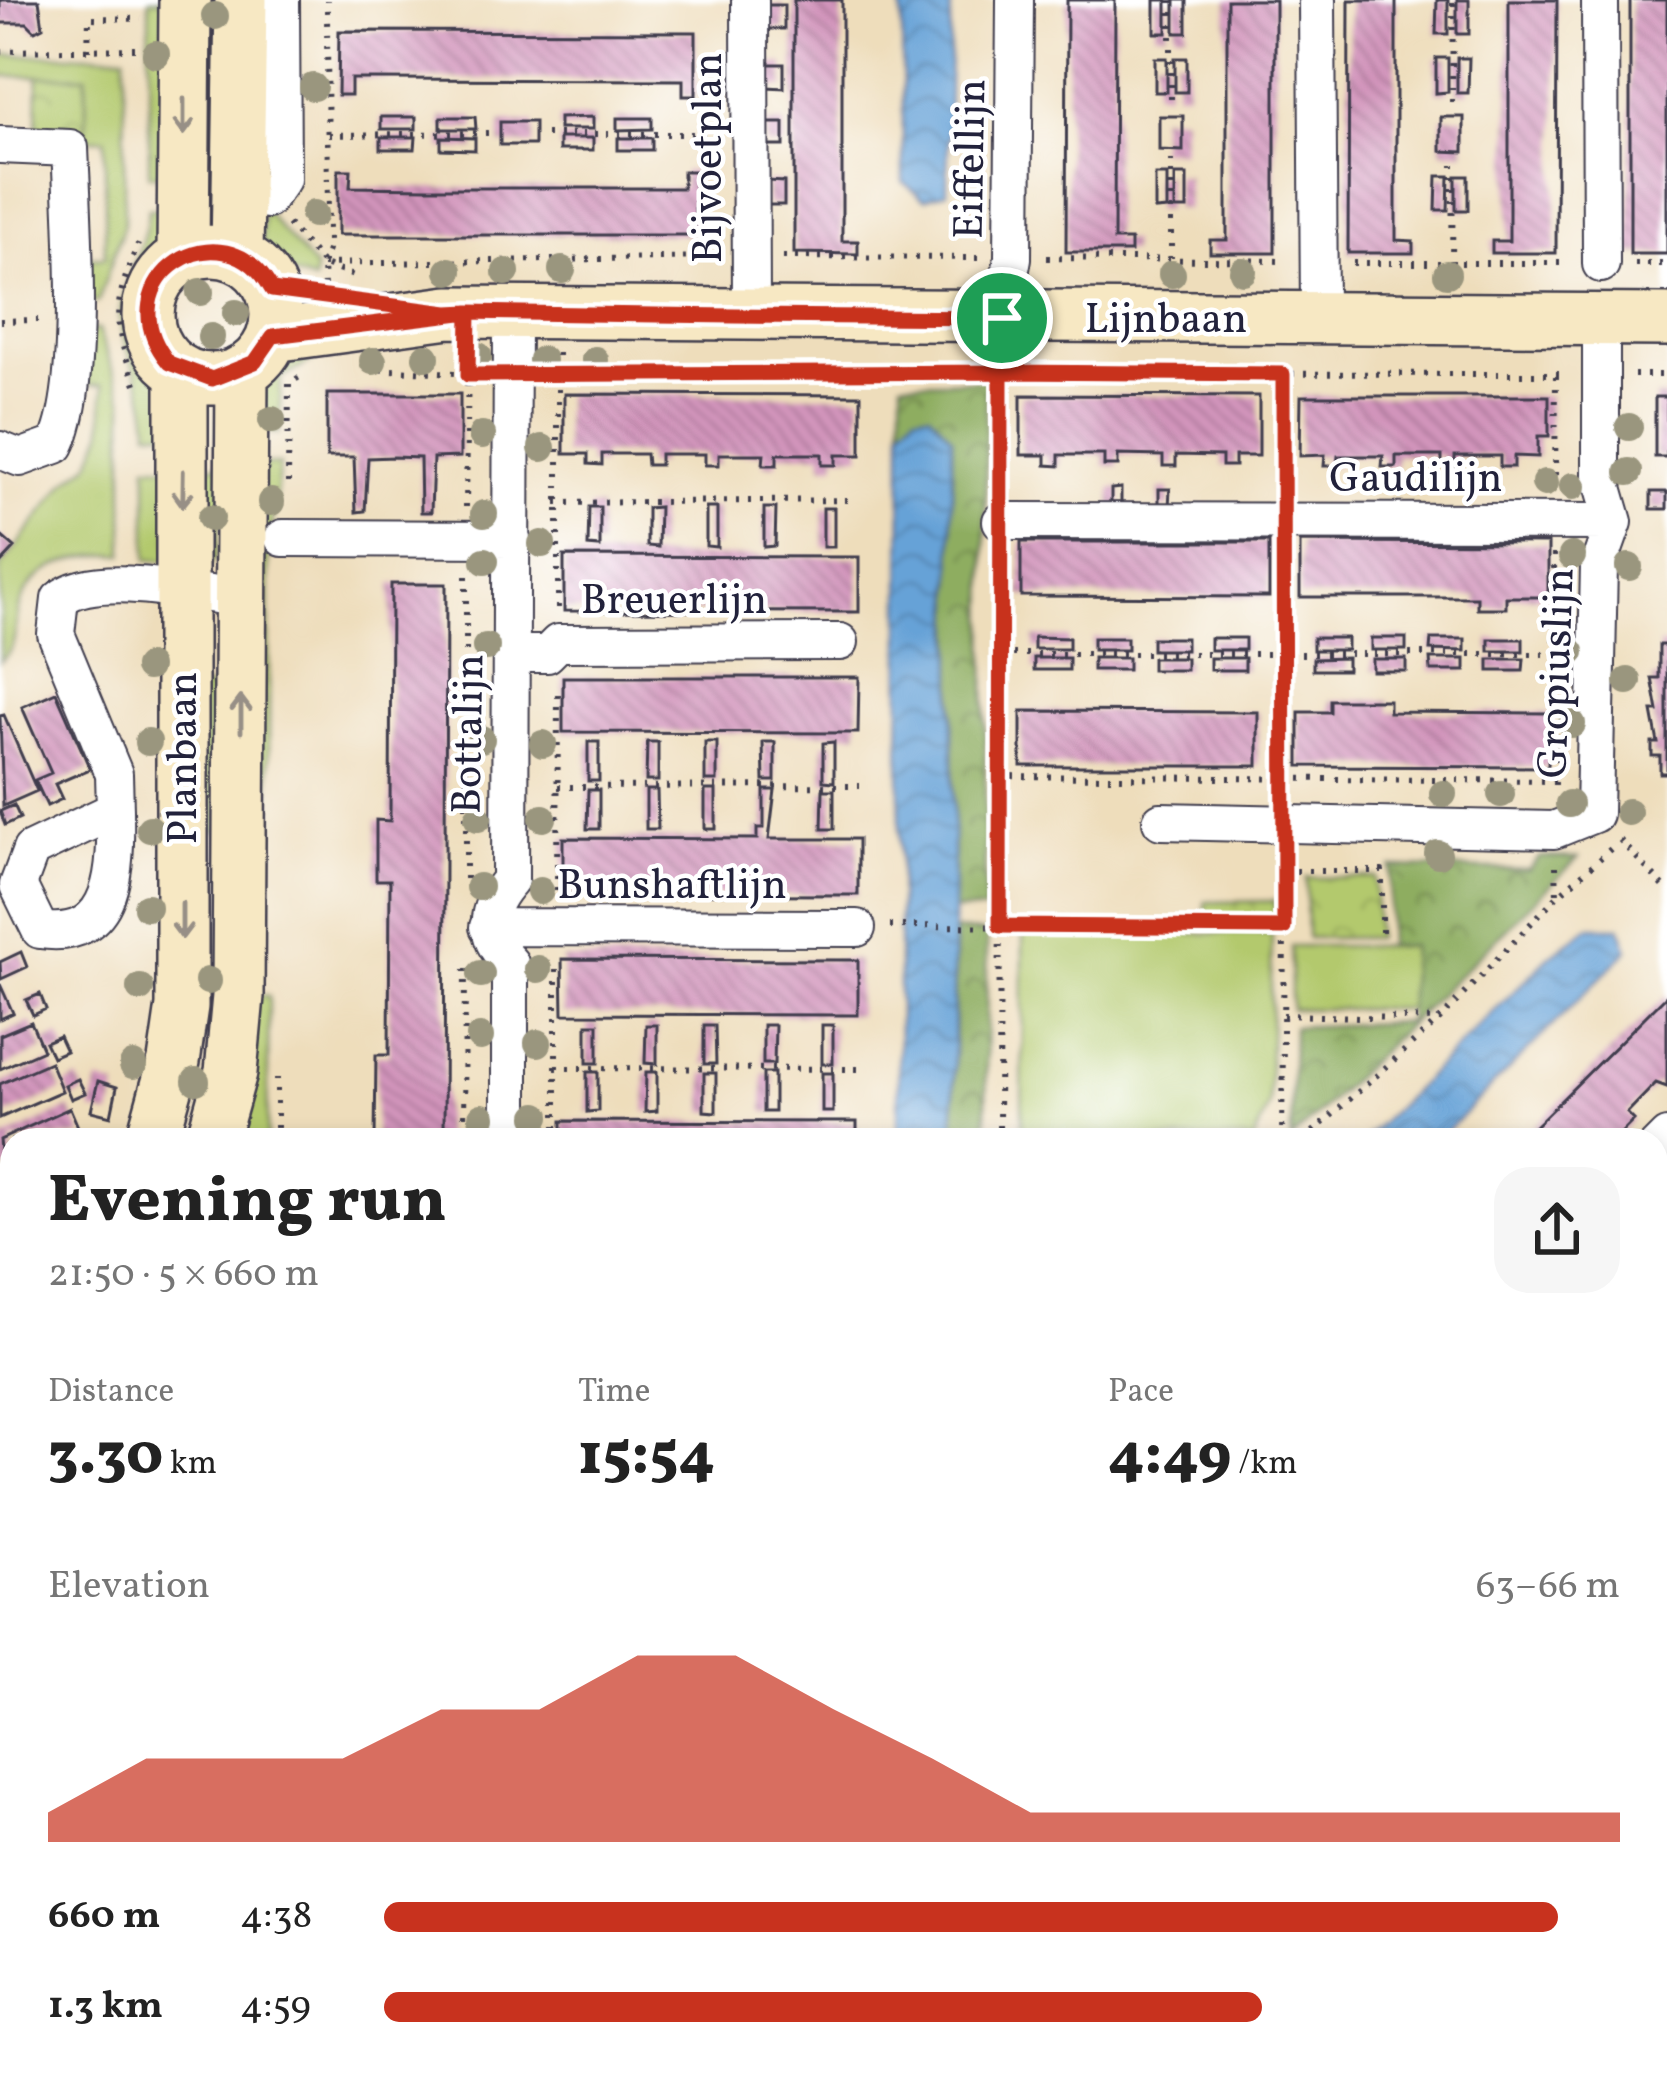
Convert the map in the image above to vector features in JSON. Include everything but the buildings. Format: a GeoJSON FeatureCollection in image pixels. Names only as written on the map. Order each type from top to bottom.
{"type":"FeatureCollection","features":[{"type":"Feature","properties":{"kind":"street","name":"Planbaan"},"geometry":{"type":"LineString","coordinates":[[215,1128],[231,1072],[238,995],[242,599],[256,313],[242,0]]}},
{"type":"Feature","properties":{"kind":"street"},"geometry":{"type":"LineString","coordinates":[[267,200],[282,179],[280,0]]}},
{"type":"Feature","properties":{"kind":"street","name":"Bijvoetplan"},"geometry":{"type":"LineString","coordinates":[[750,0],[751,316]]}},
{"type":"Feature","properties":{"kind":"street","name":"Eiffellijn"},"geometry":{"type":"LineString","coordinates":[[1002,318],[1013,259],[1015,0]]}},
{"type":"Feature","properties":{"kind":"street"},"geometry":{"type":"LineString","coordinates":[[1317,0],[1319,317]]}},
{"type":"Feature","properties":{"kind":"street"},"geometry":{"type":"LineString","coordinates":[[1600,0],[1600,263]]}},
{"type":"Feature","properties":{"kind":"street"},"geometry":{"type":"LineString","coordinates":[[161,250],[219,250],[256,313],[212,379],[182,372],[160,351],[148,322],[161,250],[163,9]]}},
{"type":"Feature","properties":{"kind":"street"},"geometry":{"type":"LineString","coordinates":[[0,146],[70,148],[71,186],[68,422],[56,445],[20,458],[0,450]]}},
{"type":"Feature","properties":{"kind":"street","name":"Lijnbaan"},"geometry":{"type":"LineString","coordinates":[[256,313],[1667,320]]}},
{"type":"Feature","properties":{"kind":"street","name":"Bottalijn"},"geometry":{"type":"LineString","coordinates":[[477,939],[492,900],[510,880],[511,373],[498,313]]}},
{"type":"Feature","properties":{"kind":"street","name":"Gropiuslijn"},"geometry":{"type":"LineString","coordinates":[[1161,821],[1554,830],[1594,814],[1599,564],[1614,522],[1601,477],[1601,320]]}},
{"type":"Feature","properties":{"kind":"street","name":"Planbaan"},"geometry":{"type":"LineString","coordinates":[[155,1128],[174,1061],[182,1006],[182,372]]}},
{"type":"Feature","properties":{"kind":"street","name":"Gaudilijn"},"geometry":{"type":"LineString","coordinates":[[1001,520],[1614,522]]}},
{"type":"Feature","properties":{"kind":"street"},"geometry":{"type":"LineString","coordinates":[[283,538],[512,539]]}},
{"type":"Feature","properties":{"kind":"street"},"geometry":{"type":"LineString","coordinates":[[115,810],[114,774],[56,634],[60,599],[72,588],[140,585],[242,599]]}},
{"type":"Feature","properties":{"kind":"street","name":"Breuerlijn"},"geometry":{"type":"LineString","coordinates":[[512,654],[547,654],[558,643],[840,642]]}},
{"type":"Feature","properties":{"kind":"street","name":"Bunshaftlijn"},"geometry":{"type":"LineString","coordinates":[[477,939],[556,929],[865,927]]}},
{"type":"Feature","properties":{"kind":"street"},"geometry":{"type":"LineString","coordinates":[[477,939],[493,946],[510,963],[510,1128]]}},
{"type":"Feature","properties":{"kind":"path"},"geometry":{"type":"LineString","coordinates":[[141,0],[163,9]]}},
{"type":"Feature","properties":{"kind":"path"},"geometry":{"type":"LineString","coordinates":[[323,265],[329,135],[327,0]]}},
{"type":"Feature","properties":{"kind":"path"},"geometry":{"type":"LineString","coordinates":[[1171,0],[1171,105]]}},
{"type":"Feature","properties":{"kind":"path"},"geometry":{"type":"LineString","coordinates":[[1452,102],[1453,0]]}},
{"type":"Feature","properties":{"kind":"path"},"geometry":{"type":"LineString","coordinates":[[140,71],[140,49],[163,9]]}},
{"type":"Feature","properties":{"kind":"path"},"geometry":{"type":"LineString","coordinates":[[88,50],[88,18],[163,9]]}},
{"type":"Feature","properties":{"kind":"path"},"geometry":{"type":"LineString","coordinates":[[0,51],[140,49]]}},
{"type":"Feature","properties":{"kind":"path"},"geometry":{"type":"LineString","coordinates":[[329,135],[491,133]]}},
{"type":"Feature","properties":{"kind":"path"},"geometry":{"type":"LineString","coordinates":[[546,134],[751,134]]}},
{"type":"Feature","properties":{"kind":"path"},"geometry":{"type":"LineString","coordinates":[[1171,160],[1172,259]]}},
{"type":"Feature","properties":{"kind":"path"},"geometry":{"type":"LineString","coordinates":[[1451,265],[1453,165]]}},
{"type":"Feature","properties":{"kind":"path"},"geometry":{"type":"LineString","coordinates":[[114,319],[116,299],[161,250]]}},
{"type":"Feature","properties":{"kind":"path"},"geometry":{"type":"LineString","coordinates":[[468,259],[498,313],[556,373],[556,1128]]}},
{"type":"Feature","properties":{"kind":"path"},"geometry":{"type":"LineString","coordinates":[[466,881],[468,375],[498,313]]}},
{"type":"Feature","properties":{"kind":"path"},"geometry":{"type":"LineString","coordinates":[[999,1128],[1002,318]]}},
{"type":"Feature","properties":{"kind":"path"},"geometry":{"type":"LineString","coordinates":[[364,369],[468,375],[1667,375]]}},
{"type":"Feature","properties":{"kind":"path"},"geometry":{"type":"LineString","coordinates":[[1282,1128],[1283,374]]}},
{"type":"Feature","properties":{"kind":"path"},"geometry":{"type":"LineString","coordinates":[[556,503],[852,500]]}},
{"type":"Feature","properties":{"kind":"path"},"geometry":{"type":"LineString","coordinates":[[1000,654],[1555,654]]}},
{"type":"Feature","properties":{"kind":"path"},"geometry":{"type":"LineString","coordinates":[[1000,776],[1555,781]]}},
{"type":"Feature","properties":{"kind":"path"},"geometry":{"type":"LineString","coordinates":[[558,787],[860,786]]}},
{"type":"Feature","properties":{"kind":"path"},"geometry":{"type":"LineString","coordinates":[[1317,1128],[1441,1018],[1557,896],[1621,841],[1667,890]]}},
{"type":"Feature","properties":{"kind":"path"},"geometry":{"type":"LineString","coordinates":[[1284,871],[1382,871],[1382,935]]}},
{"type":"Feature","properties":{"kind":"path"},"geometry":{"type":"LineString","coordinates":[[865,927],[1284,928]]}},
{"type":"Feature","properties":{"kind":"path"},"geometry":{"type":"LineString","coordinates":[[465,1128],[477,939]]}},
{"type":"Feature","properties":{"kind":"path"},"geometry":{"type":"LineString","coordinates":[[1283,1015],[1441,1018]]}},
{"type":"Feature","properties":{"kind":"path"},"geometry":{"type":"LineString","coordinates":[[510,1076],[549,1075],[556,1068],[864,1069]]}},
{"type":"Feature","properties":{"kind":"green space"},"geometry":{"type":"Polygon","coordinates":[[[149,0],[169,0],[169,174],[149,175],[149,0]]]}},
{"type":"Feature","properties":{"kind":"green space"},"geometry":{"type":"Polygon","coordinates":[[[0,55],[125,55],[124,224],[98,302],[82,303],[81,258],[105,257],[105,139],[86,139],[86,77],[0,76],[0,55]]]}},
{"type":"Feature","properties":{"kind":"green space"},"geometry":{"type":"Polygon","coordinates":[[[38,76],[86,76],[86,132],[37,131],[38,76]]]}},
{"type":"Feature","properties":{"kind":"green space"},"geometry":{"type":"Polygon","coordinates":[[[148,209],[171,209],[160,257],[141,286],[134,321],[143,351],[162,379],[168,431],[149,431],[145,399],[120,320],[148,209]]]}},
{"type":"Feature","properties":{"kind":"green space"},"geometry":{"type":"Polygon","coordinates":[[[263,209],[315,268],[314,281],[278,270],[262,253],[263,209]]]}},
{"type":"Feature","properties":{"kind":"green space"},"geometry":{"type":"Polygon","coordinates":[[[82,329],[98,330],[124,401],[124,554],[76,559],[34,581],[19,609],[13,644],[0,662],[0,568],[65,483],[90,464],[103,432],[103,385],[82,385],[82,329]]]}},
{"type":"Feature","properties":{"kind":"green space"},"geometry":{"type":"Polygon","coordinates":[[[313,347],[312,361],[281,379],[279,433],[253,432],[267,376],[284,358],[313,347]]]}},
{"type":"Feature","properties":{"kind":"green space"},"geometry":{"type":"Polygon","coordinates":[[[986,380],[985,910],[954,911],[952,437],[902,428],[902,382],[986,380]]]}},
{"type":"Feature","properties":{"kind":"green space"},"geometry":{"type":"Polygon","coordinates":[[[280,464],[269,552],[269,796],[252,810],[252,465],[280,464]]]}},
{"type":"Feature","properties":{"kind":"green space"},"geometry":{"type":"Polygon","coordinates":[[[147,465],[169,466],[169,561],[147,560],[147,465]]]}},
{"type":"Feature","properties":{"kind":"green space"},"geometry":{"type":"Polygon","coordinates":[[[196,466],[226,466],[216,558],[203,571],[196,466]]]}},
{"type":"Feature","properties":{"kind":"green space"},"geometry":{"type":"Polygon","coordinates":[[[195,687],[213,687],[221,833],[194,823],[195,687]]]}},
{"type":"Feature","properties":{"kind":"green space"},"geometry":{"type":"Polygon","coordinates":[[[1540,857],[1578,858],[1303,1128],[1291,1128],[1293,1027],[1408,1022],[1411,946],[1387,946],[1391,867],[1528,870],[1540,857]]]}},
{"type":"Feature","properties":{"kind":"green space"},"geometry":{"type":"Polygon","coordinates":[[[1375,877],[1376,938],[1307,938],[1306,878],[1375,877]]]}},
{"type":"Feature","properties":{"kind":"green space"},"geometry":{"type":"Polygon","coordinates":[[[1275,901],[1275,921],[1206,922],[1206,902],[1275,901]]]}},
{"type":"Feature","properties":{"kind":"green space"},"geometry":{"type":"Polygon","coordinates":[[[955,930],[987,933],[986,1128],[954,1128],[955,930]]]}},
{"type":"Feature","properties":{"kind":"green space"},"geometry":{"type":"Polygon","coordinates":[[[1272,933],[1269,1104],[1259,1128],[1022,1128],[1023,934],[1272,933]]]}},
{"type":"Feature","properties":{"kind":"green space"},"geometry":{"type":"Polygon","coordinates":[[[1291,946],[1411,946],[1411,1009],[1291,1009],[1291,946]]]}},
{"type":"Feature","properties":{"kind":"green space"},"geometry":{"type":"Polygon","coordinates":[[[251,994],[269,996],[267,1128],[226,1128],[251,994]]]}},
{"type":"Feature","properties":{"kind":"water"},"geometry":{"type":"Polygon","coordinates":[[[902,0],[951,0],[947,192],[924,199],[903,182],[902,0]]]}},
{"type":"Feature","properties":{"kind":"water"},"geometry":{"type":"Polygon","coordinates":[[[930,413],[952,437],[954,1128],[898,1128],[902,428],[915,414],[930,413]]]}},
{"type":"Feature","properties":{"kind":"water"},"geometry":{"type":"Polygon","coordinates":[[[1588,927],[1620,927],[1628,950],[1450,1128],[1375,1128],[1550,956],[1588,927]]]}},
{"type":"Feature","properties":{"kind":"route"},"geometry":{"type":"LineString","coordinates":[[1002,318],[469,312],[448,313],[272,290],[248,261],[219,250],[200,251],[170,266],[159,278],[148,307],[152,337],[169,363],[182,372],[212,379],[242,372],[266,350],[273,336],[469,312],[468,375],[1001,372],[1000,926],[1284,928],[1283,374],[1001,372],[1002,318]]}}]}
